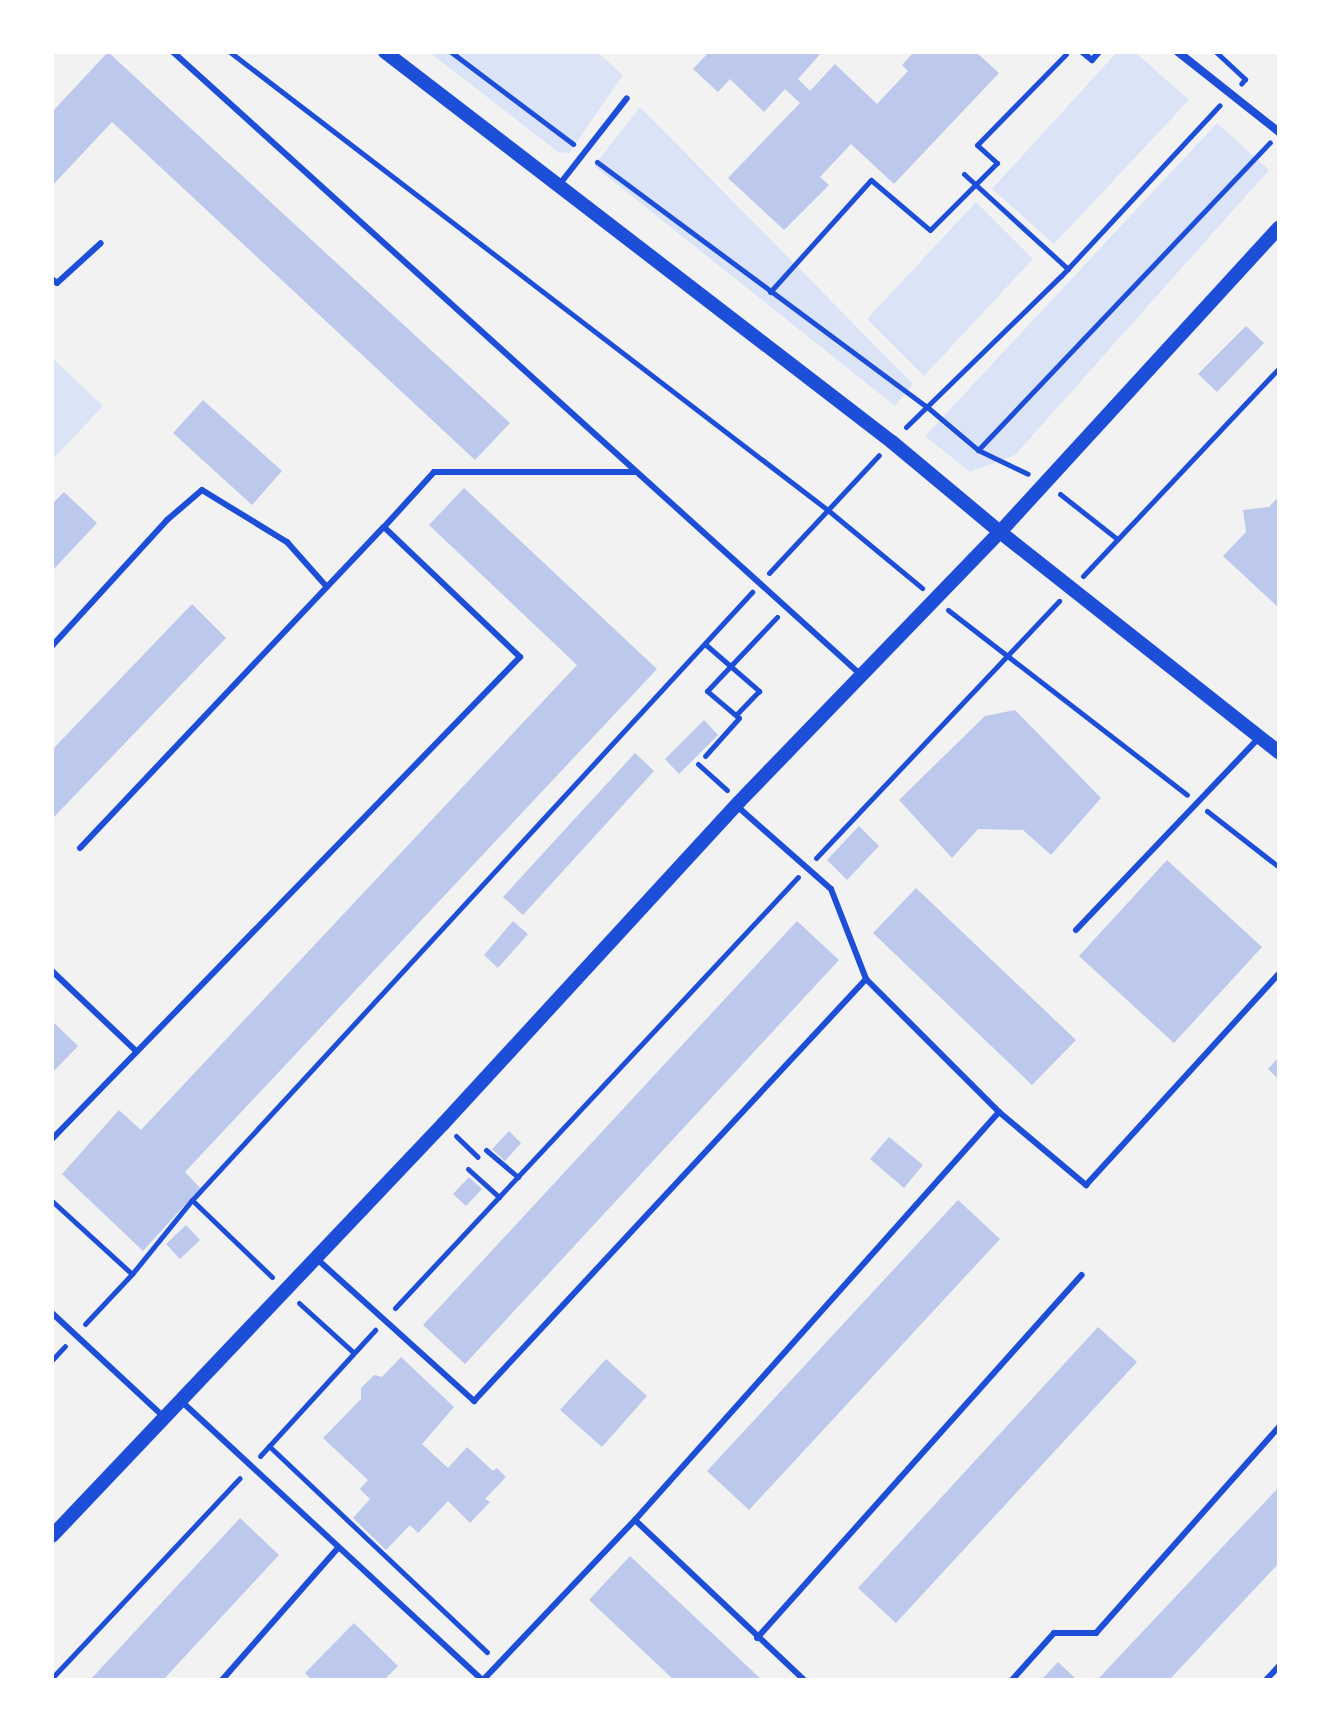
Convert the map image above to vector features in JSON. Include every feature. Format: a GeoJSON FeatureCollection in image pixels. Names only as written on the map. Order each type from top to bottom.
{"type":"FeatureCollection","features":[{"type":"Feature","properties":{"kind":"street"},"geometry":{"type":"LineString","coordinates":[[385,52],[892,442],[1000,532],[1279,752]]}},
{"type":"Feature","properties":{"kind":"street"},"geometry":{"type":"LineString","coordinates":[[1178,52],[1279,132]]}},
{"type":"Feature","properties":{"kind":"street"},"geometry":{"type":"LineString","coordinates":[[52,1536],[317,1259],[738,803],[1000,532],[1279,227]]}},
{"type":"Feature","properties":{"kind":"lane"},"geometry":{"type":"LineString","coordinates":[[173,52],[861,675]]}},
{"type":"Feature","properties":{"kind":"lane"},"geometry":{"type":"LineString","coordinates":[[1082,52],[1092,60],[1099,52]]}},
{"type":"Feature","properties":{"kind":"lane"},"geometry":{"type":"LineString","coordinates":[[559,185],[627,98]]}},
{"type":"Feature","properties":{"kind":"lane"},"geometry":{"type":"LineString","coordinates":[[52,279],[57,283],[101,243]]}},
{"type":"Feature","properties":{"kind":"lane"},"geometry":{"type":"LineString","coordinates":[[80,848],[434,472],[635,472]]}},
{"type":"Feature","properties":{"kind":"lane"},"geometry":{"type":"LineString","coordinates":[[52,646],[167,520],[202,490],[287,542],[327,587]]}},
{"type":"Feature","properties":{"kind":"lane"},"geometry":{"type":"LineString","coordinates":[[52,1139],[520,657],[384,527]]}},
{"type":"Feature","properties":{"kind":"lane"},"geometry":{"type":"LineString","coordinates":[[1076,930],[1260,737]]}},
{"type":"Feature","properties":{"kind":"lane"},"geometry":{"type":"LineString","coordinates":[[738,803],[831,889],[866,979],[999,1112],[1086,1185],[1279,974]]}},
{"type":"Feature","properties":{"kind":"lane"},"geometry":{"type":"LineString","coordinates":[[52,971],[137,1052]]}},
{"type":"Feature","properties":{"kind":"lane"},"geometry":{"type":"LineString","coordinates":[[317,1259],[474,1401],[866,979]]}},
{"type":"Feature","properties":{"kind":"lane"},"geometry":{"type":"LineString","coordinates":[[180,1400],[483,1680],[635,1520],[999,1112]]}},
{"type":"Feature","properties":{"kind":"lane"},"geometry":{"type":"LineString","coordinates":[[757,1638],[1082,1275]]}},
{"type":"Feature","properties":{"kind":"lane"},"geometry":{"type":"LineString","coordinates":[[52,1313],[164,1417]]}},
{"type":"Feature","properties":{"kind":"lane"},"geometry":{"type":"LineString","coordinates":[[1012,1680],[1054,1633],[1096,1633],[1279,1427]]}},
{"type":"Feature","properties":{"kind":"lane"},"geometry":{"type":"LineString","coordinates":[[635,1520],[804,1680]]}},
{"type":"Feature","properties":{"kind":"lane"},"geometry":{"type":"LineString","coordinates":[[222,1680],[338,1548]]}},
{"type":"Feature","properties":{"kind":"lane"},"geometry":{"type":"LineString","coordinates":[[1266,1680],[1279,1666]]}},
{"type":"Feature","properties":{"kind":"path"},"geometry":{"type":"LineString","coordinates":[[230,52],[829,511],[935,599],[1279,867]]}},
{"type":"Feature","properties":{"kind":"path"},"geometry":{"type":"LineString","coordinates":[[451,52],[926,406],[978,450],[1279,132]]}},
{"type":"Feature","properties":{"kind":"path"},"geometry":{"type":"LineString","coordinates":[[52,1360],[132,1274],[192,1200],[759,584],[926,406],[1068,269],[1245,79],[1216,52]]}},
{"type":"Feature","properties":{"kind":"path"},"geometry":{"type":"LineString","coordinates":[[770,292],[871,180],[930,230],[997,163],[977,145],[1066,54]]}},
{"type":"Feature","properties":{"kind":"path"},"geometry":{"type":"LineString","coordinates":[[964,174],[1068,269]]}},
{"type":"Feature","properties":{"kind":"path"},"geometry":{"type":"LineString","coordinates":[[52,1678],[1006,654],[1279,368]]}},
{"type":"Feature","properties":{"kind":"path"},"geometry":{"type":"LineString","coordinates":[[705,756],[739,718],[707,691],[785,608]]}},
{"type":"Feature","properties":{"kind":"path"},"geometry":{"type":"LineString","coordinates":[[705,644],[759,691],[736,715]]}},
{"type":"Feature","properties":{"kind":"path"},"geometry":{"type":"LineString","coordinates":[[698,764],[738,803]]}},
{"type":"Feature","properties":{"kind":"path"},"geometry":{"type":"LineString","coordinates":[[443,1124],[478,1157]]}},
{"type":"Feature","properties":{"kind":"path"},"geometry":{"type":"LineString","coordinates":[[486,1150],[518,1177]]}},
{"type":"Feature","properties":{"kind":"path"},"geometry":{"type":"LineString","coordinates":[[468,1169],[499,1197]]}},
{"type":"Feature","properties":{"kind":"path"},"geometry":{"type":"LineString","coordinates":[[52,1201],[132,1274]]}},
{"type":"Feature","properties":{"kind":"path"},"geometry":{"type":"LineString","coordinates":[[269,1446],[499,1663]]}},
{"type":"Feature","properties":{"kind":"shaded area"},"geometry":{"type":"Polygon","coordinates":[[[429,52],[597,52],[623,75],[569,153],[558,152],[429,52]]]}},
{"type":"Feature","properties":{"kind":"shaded area"},"geometry":{"type":"Polygon","coordinates":[[[1117,52],[1135,52],[1189,100],[1054,244],[992,189],[1117,52]]]}},
{"type":"Feature","properties":{"kind":"shaded area"},"geometry":{"type":"Polygon","coordinates":[[[640,107],[913,384],[895,406],[594,166],[640,107]]]}},
{"type":"Feature","properties":{"kind":"shaded area"},"geometry":{"type":"Polygon","coordinates":[[[1217,123],[1269,170],[1015,455],[970,472],[925,436],[1217,123]]]}},
{"type":"Feature","properties":{"kind":"shaded area"},"geometry":{"type":"Polygon","coordinates":[[[976,202],[1033,259],[924,376],[867,319],[976,202]]]}},
{"type":"Feature","properties":{"kind":"shaded area"},"geometry":{"type":"Polygon","coordinates":[[[52,358],[103,406],[52,460],[52,358]]]}},
{"type":"Feature","properties":{"kind":"building"},"geometry":{"type":"Polygon","coordinates":[[[108,52],[510,423],[475,460],[112,122],[52,186],[52,112],[108,52]]]}},
{"type":"Feature","properties":{"kind":"building"},"geometry":{"type":"Polygon","coordinates":[[[709,52],[822,52],[798,79],[810,91],[835,64],[877,104],[908,71],[902,65],[914,52],[976,52],[999,73],[894,184],[851,144],[820,177],[829,185],[784,230],[728,178],[800,103],[785,89],[764,112],[730,79],[718,92],[693,69],[709,52]]]}},
{"type":"Feature","properties":{"kind":"building"},"geometry":{"type":"Polygon","coordinates":[[[1246,326],[1264,343],[1217,392],[1198,374],[1246,326]]]}},
{"type":"Feature","properties":{"kind":"building"},"geometry":{"type":"Polygon","coordinates":[[[203,400],[282,471],[252,505],[173,433],[203,400]]]}},
{"type":"Feature","properties":{"kind":"building"},"geometry":{"type":"Polygon","coordinates":[[[464,488],[657,669],[185,1172],[200,1188],[143,1251],[62,1174],[119,1110],[141,1130],[577,665],[429,525],[464,488]]]}},
{"type":"Feature","properties":{"kind":"building"},"geometry":{"type":"Polygon","coordinates":[[[64,492],[97,523],[52,571],[52,504],[64,492]]]}},
{"type":"Feature","properties":{"kind":"building"},"geometry":{"type":"Polygon","coordinates":[[[1279,496],[1279,608],[1223,556],[1246,532],[1243,510],[1269,507],[1279,496]]]}},
{"type":"Feature","properties":{"kind":"building"},"geometry":{"type":"Polygon","coordinates":[[[192,604],[226,638],[52,819],[52,750],[192,604]]]}},
{"type":"Feature","properties":{"kind":"building"},"geometry":{"type":"Polygon","coordinates":[[[1015,710],[1101,798],[1051,855],[1023,830],[978,829],[952,858],[899,800],[985,716],[1015,710]]]}},
{"type":"Feature","properties":{"kind":"building"},"geometry":{"type":"Polygon","coordinates":[[[704,720],[718,735],[679,774],[665,759],[704,720]]]}},
{"type":"Feature","properties":{"kind":"building"},"geometry":{"type":"Polygon","coordinates":[[[635,753],[654,771],[523,915],[503,897],[635,753]]]}},
{"type":"Feature","properties":{"kind":"building"},"geometry":{"type":"Polygon","coordinates":[[[859,826],[879,846],[847,880],[827,860],[859,826]]]}},
{"type":"Feature","properties":{"kind":"building"},"geometry":{"type":"Polygon","coordinates":[[[1167,860],[1262,947],[1174,1043],[1079,956],[1167,860]]]}},
{"type":"Feature","properties":{"kind":"building"},"geometry":{"type":"Polygon","coordinates":[[[916,888],[1076,1040],[1032,1085],[873,933],[916,888]]]}},
{"type":"Feature","properties":{"kind":"building"},"geometry":{"type":"Polygon","coordinates":[[[513,921],[528,934],[498,968],[484,955],[513,921]]]}},
{"type":"Feature","properties":{"kind":"building"},"geometry":{"type":"Polygon","coordinates":[[[797,921],[839,960],[465,1364],[423,1325],[797,921]]]}},
{"type":"Feature","properties":{"kind":"building"},"geometry":{"type":"Polygon","coordinates":[[[52,1021],[78,1046],[52,1073],[52,1021]]]}},
{"type":"Feature","properties":{"kind":"building"},"geometry":{"type":"Polygon","coordinates":[[[1279,1057],[1279,1080],[1268,1069],[1279,1057]]]}},
{"type":"Feature","properties":{"kind":"building"},"geometry":{"type":"Polygon","coordinates":[[[509,1131],[521,1143],[505,1161],[492,1149],[509,1131]]]}},
{"type":"Feature","properties":{"kind":"building"},"geometry":{"type":"Polygon","coordinates":[[[889,1137],[923,1165],[904,1188],[870,1159],[889,1137]]]}},
{"type":"Feature","properties":{"kind":"building"},"geometry":{"type":"Polygon","coordinates":[[[469,1177],[482,1189],[466,1206],[453,1194],[469,1177]]]}},
{"type":"Feature","properties":{"kind":"building"},"geometry":{"type":"Polygon","coordinates":[[[958,1200],[1000,1239],[749,1510],[707,1471],[958,1200]]]}},
{"type":"Feature","properties":{"kind":"building"},"geometry":{"type":"Polygon","coordinates":[[[186,1225],[200,1240],[180,1259],[166,1244],[186,1225]]]}},
{"type":"Feature","properties":{"kind":"building"},"geometry":{"type":"Polygon","coordinates":[[[1098,1327],[1137,1362],[896,1623],[858,1588],[1098,1327]]]}},
{"type":"Feature","properties":{"kind":"building"},"geometry":{"type":"Polygon","coordinates":[[[401,1357],[454,1407],[422,1444],[448,1468],[467,1447],[493,1471],[497,1468],[506,1477],[485,1499],[490,1502],[470,1523],[448,1501],[418,1533],[410,1525],[386,1550],[353,1518],[370,1499],[360,1489],[368,1480],[323,1438],[361,1399],[361,1388],[374,1375],[382,1377],[401,1357]]]}},
{"type":"Feature","properties":{"kind":"building"},"geometry":{"type":"Polygon","coordinates":[[[606,1359],[647,1396],[602,1447],[560,1410],[606,1359]]]}},
{"type":"Feature","properties":{"kind":"building"},"geometry":{"type":"Polygon","coordinates":[[[1279,1487],[1279,1563],[1169,1680],[1097,1680],[1279,1487]]]}},
{"type":"Feature","properties":{"kind":"building"},"geometry":{"type":"Polygon","coordinates":[[[240,1518],[279,1555],[163,1680],[90,1680],[240,1518]]]}},
{"type":"Feature","properties":{"kind":"building"},"geometry":{"type":"Polygon","coordinates":[[[630,1556],[762,1680],[674,1680],[589,1600],[630,1556]]]}},
{"type":"Feature","properties":{"kind":"building"},"geometry":{"type":"Polygon","coordinates":[[[354,1623],[398,1666],[384,1680],[312,1680],[305,1673],[354,1623]]]}},
{"type":"Feature","properties":{"kind":"building"},"geometry":{"type":"Polygon","coordinates":[[[1058,1662],[1077,1680],[1041,1680],[1058,1662]]]}}]}
